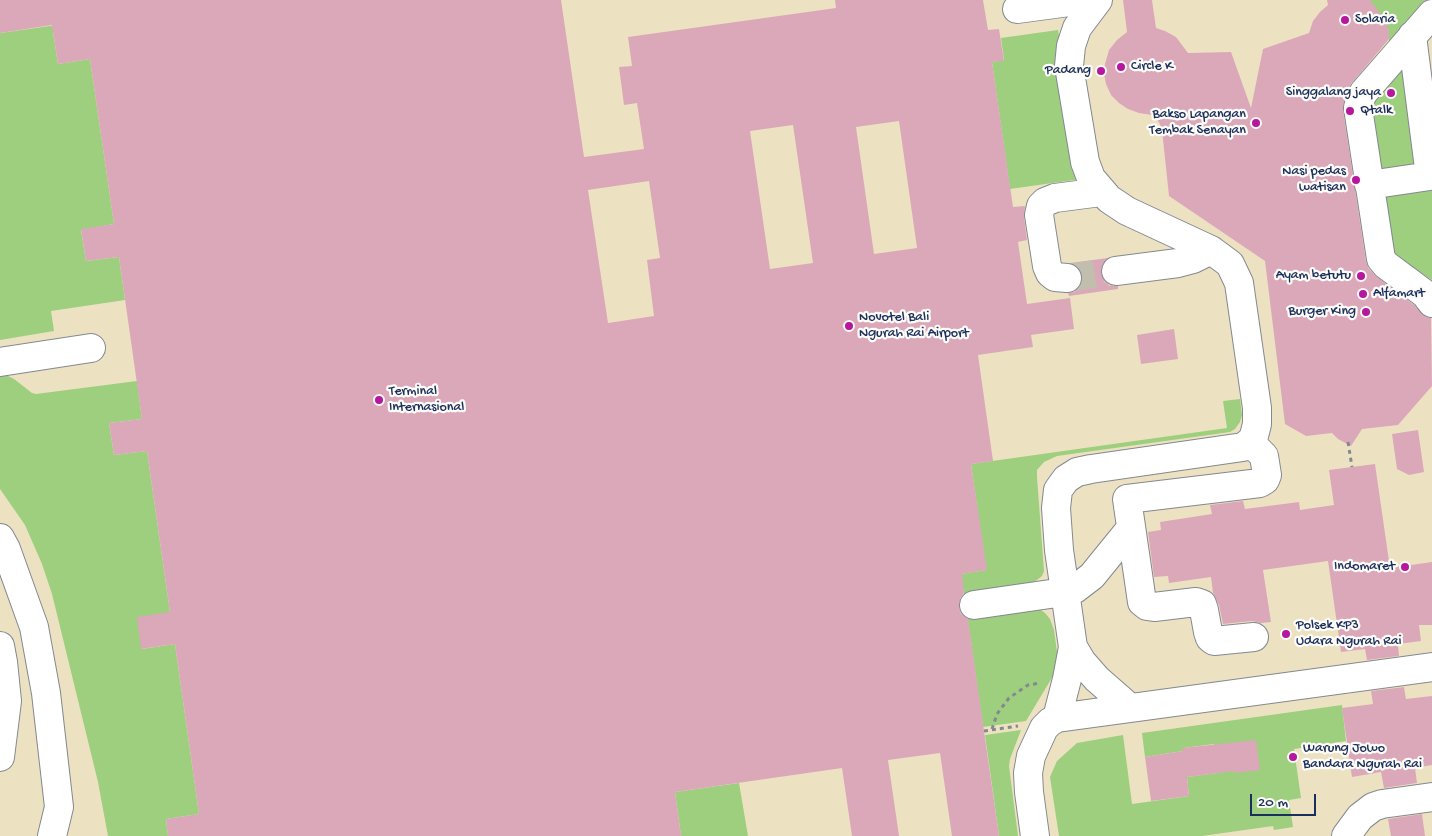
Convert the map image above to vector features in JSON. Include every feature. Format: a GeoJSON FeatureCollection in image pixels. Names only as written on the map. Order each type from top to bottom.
{"type":"FeatureCollection","features":[{"type":"Feature","properties":{"kind":"street"},"geometry":{"type":"LineString","coordinates":[[1017,9],[1084,0]]}},
{"type":"Feature","properties":{"kind":"street"},"geometry":{"type":"LineString","coordinates":[[1035,836],[1028,773],[1031,756],[1050,723],[1067,679],[1073,647],[1059,550],[1056,508],[1058,490],[1066,479],[1077,472],[1243,447],[1254,436],[1257,424],[1257,408],[1239,283],[1230,264],[1211,250],[1127,211],[1109,200],[1091,178],[1085,162],[1069,66],[1071,46],[1078,28],[1098,0]]}},
{"type":"Feature","properties":{"kind":"street"},"geometry":{"type":"LineString","coordinates":[[1432,14],[1364,92],[1358,108],[1381,259],[1386,266],[1425,294],[1432,303]]}},
{"type":"Feature","properties":{"kind":"street"},"geometry":{"type":"LineString","coordinates":[[1369,185],[1430,176],[1412,36]]}},
{"type":"Feature","properties":{"kind":"street"},"geometry":{"type":"LineString","coordinates":[[1066,278],[1055,278],[1047,266],[1039,214],[1041,206],[1055,198],[1101,192]]}},
{"type":"Feature","properties":{"kind":"street"},"geometry":{"type":"LineString","coordinates":[[1116,272],[1178,263],[1193,259],[1211,250]]}},
{"type":"Feature","properties":{"kind":"street"},"geometry":{"type":"LineString","coordinates":[[0,362],[91,348]]}},
{"type":"Feature","properties":{"kind":"street"},"geometry":{"type":"LineString","coordinates":[[1127,499],[1260,483],[1265,480],[1267,475],[1264,456],[1250,442]]}},
{"type":"Feature","properties":{"kind":"street"},"geometry":{"type":"LineString","coordinates":[[1123,464],[1142,602],[1147,606],[1154,607],[1196,602],[1202,604],[1208,632],[1210,638],[1214,641],[1254,637]]}},
{"type":"Feature","properties":{"kind":"street"},"geometry":{"type":"LineString","coordinates":[[974,605],[1075,589],[1092,576],[1131,528]]}},
{"type":"Feature","properties":{"kind":"street"},"geometry":{"type":"LineString","coordinates":[[2,552],[34,627],[46,693],[64,836]]}},
{"type":"Feature","properties":{"kind":"street"},"geometry":{"type":"LineString","coordinates":[[0,646],[7,701],[0,757]]}},
{"type":"Feature","properties":{"kind":"street"},"geometry":{"type":"LineString","coordinates":[[1073,647],[1096,679],[1129,707]]}},
{"type":"Feature","properties":{"kind":"street"},"geometry":{"type":"LineString","coordinates":[[1050,723],[1129,707],[1432,667]]}},
{"type":"Feature","properties":{"kind":"street"},"geometry":{"type":"LineString","coordinates":[[1346,836],[1360,817],[1373,807],[1432,797]]}},
{"type":"Feature","properties":{"kind":"street"},"geometry":{"type":"LineString","coordinates":[[52,836],[59,807]]}},
{"type":"Feature","properties":{"kind":"path"},"geometry":{"type":"LineString","coordinates":[[1348,442],[1352,467]]}},
{"type":"Feature","properties":{"kind":"path"},"geometry":{"type":"LineString","coordinates":[[992,730],[997,714],[1009,698],[1028,685],[1067,679]]}},
{"type":"Feature","properties":{"kind":"path"},"geometry":{"type":"LineString","coordinates":[[984,731],[1050,723]]}},
{"type":"Feature","properties":{"kind":"green space"},"geometry":{"type":"Polygon","coordinates":[[[1358,0],[1432,0],[1432,2],[1388,52],[1389,31],[1358,0]]]}},
{"type":"Feature","properties":{"kind":"green space"},"geometry":{"type":"Polygon","coordinates":[[[85,21],[53,32],[58,64],[90,59],[114,224],[81,230],[86,261],[119,257],[125,300],[51,311],[54,331],[0,340],[0,33],[85,21]]]}},
{"type":"Feature","properties":{"kind":"green space"},"geometry":{"type":"Polygon","coordinates":[[[1058,30],[1081,179],[1010,189],[992,62],[1004,60],[1001,38],[1058,30]]]}},
{"type":"Feature","properties":{"kind":"green space"},"geometry":{"type":"Polygon","coordinates":[[[1403,62],[1420,172],[1378,177],[1371,113],[1377,94],[1403,62]]]}},
{"type":"Feature","properties":{"kind":"green space"},"geometry":{"type":"Polygon","coordinates":[[[1432,185],[1432,280],[1396,256],[1391,248],[1381,192],[1432,185]]]}},
{"type":"Feature","properties":{"kind":"green space"},"geometry":{"type":"Polygon","coordinates":[[[0,372],[36,394],[137,381],[142,419],[109,423],[114,455],[147,451],[170,612],[142,649],[175,644],[199,814],[166,819],[168,836],[108,836],[98,782],[52,594],[42,564],[25,525],[0,489],[0,372]]]}},
{"type":"Feature","properties":{"kind":"green space"},"geometry":{"type":"Polygon","coordinates":[[[1240,399],[1242,415],[1240,422],[1230,432],[1057,456],[1044,462],[1037,470],[1044,571],[1042,576],[1029,584],[964,594],[961,574],[986,570],[971,464],[1227,428],[1223,401],[1240,399]]]}},
{"type":"Feature","properties":{"kind":"green space"},"geometry":{"type":"Polygon","coordinates":[[[1038,608],[1050,619],[1054,630],[1058,659],[1053,676],[1026,721],[983,727],[967,614],[1038,608]]]}},
{"type":"Feature","properties":{"kind":"green space"},"geometry":{"type":"Polygon","coordinates":[[[1342,705],[1346,741],[1294,749],[1301,798],[1289,800],[1293,827],[1274,830],[1273,826],[1202,836],[1059,836],[1050,777],[1057,761],[1077,743],[1123,735],[1132,804],[1189,796],[1187,777],[1217,773],[1214,744],[1183,748],[1183,751],[1145,757],[1142,733],[1342,705]]]}},
{"type":"Feature","properties":{"kind":"green space"},"geometry":{"type":"Polygon","coordinates":[[[1021,730],[1009,766],[1018,836],[999,836],[985,735],[1021,730]]]}},
{"type":"Feature","properties":{"kind":"green space"},"geometry":{"type":"Polygon","coordinates":[[[739,783],[748,836],[681,836],[675,792],[739,783]]]}},
{"type":"Feature","properties":{"kind":"building","name":"Terminal Internasional"},"geometry":{"type":"Polygon","coordinates":[[[0,0],[561,0],[584,157],[644,149],[637,103],[624,105],[619,67],[632,66],[628,37],[836,8],[835,0],[983,0],[988,30],[999,29],[1004,61],[992,62],[1013,207],[1025,206],[1024,217],[1027,240],[1018,242],[1027,304],[1070,298],[1074,329],[1031,335],[1033,347],[978,355],[993,461],[971,464],[987,570],[962,574],[964,593],[960,599],[959,607],[961,614],[968,619],[999,836],[952,836],[940,753],[888,760],[899,836],[852,836],[842,768],[675,792],[681,836],[168,836],[166,819],[199,814],[175,644],[141,649],[137,617],[170,612],[147,451],[114,455],[109,423],[142,419],[119,257],[86,261],[81,229],[114,224],[90,59],[58,64],[52,25],[0,33],[0,0]],[[899,121],[856,127],[874,254],[917,248],[899,121]],[[793,125],[750,131],[770,269],[813,263],[793,125]],[[649,181],[588,190],[608,323],[654,316],[647,260],[660,258],[649,181]]]}},
{"type":"Feature","properties":{"kind":"building"},"geometry":{"type":"Polygon","coordinates":[[[1123,0],[1152,0],[1156,28],[1176,37],[1188,53],[1231,52],[1251,108],[1263,49],[1309,33],[1313,21],[1328,5],[1327,0],[1370,0],[1385,20],[1389,31],[1389,39],[1351,84],[1345,95],[1343,110],[1366,262],[1369,269],[1377,277],[1414,305],[1426,317],[1431,318],[1432,386],[1398,425],[1362,429],[1351,446],[1338,439],[1332,433],[1306,436],[1285,424],[1265,261],[1169,196],[1162,130],[1159,122],[1152,115],[1128,109],[1119,103],[1111,95],[1106,84],[1104,74],[1109,50],[1127,32],[1123,0]]]}},
{"type":"Feature","properties":{"kind":"building"},"geometry":{"type":"Polygon","coordinates":[[[1108,258],[1102,265],[1101,273],[1104,281],[1110,286],[1118,286],[1118,289],[1069,296],[1068,293],[1074,292],[1080,287],[1083,279],[1081,271],[1076,265],[1070,263],[1108,258]]]}},
{"type":"Feature","properties":{"kind":"building"},"geometry":{"type":"Polygon","coordinates":[[[1174,329],[1178,359],[1141,364],[1137,335],[1174,329]]]}},
{"type":"Feature","properties":{"kind":"building"},"geometry":{"type":"Polygon","coordinates":[[[1418,430],[1424,472],[1409,475],[1397,469],[1392,434],[1418,430]]]}},
{"type":"Feature","properties":{"kind":"building"},"geometry":{"type":"Polygon","coordinates":[[[1375,464],[1390,568],[1432,562],[1432,625],[1419,625],[1421,641],[1398,644],[1399,656],[1367,660],[1365,649],[1341,652],[1328,561],[1263,570],[1271,622],[1261,623],[1252,621],[1223,624],[1219,605],[1213,593],[1211,577],[1169,583],[1168,576],[1154,577],[1148,532],[1161,530],[1160,522],[1212,514],[1210,505],[1243,501],[1245,509],[1299,502],[1300,510],[1334,505],[1329,470],[1375,464]]]}},
{"type":"Feature","properties":{"kind":"building"},"geometry":{"type":"Polygon","coordinates":[[[1404,687],[1406,699],[1432,696],[1432,765],[1415,768],[1417,783],[1384,788],[1381,772],[1352,777],[1342,708],[1373,704],[1371,691],[1404,687]]]}},
{"type":"Feature","properties":{"kind":"building"},"geometry":{"type":"Polygon","coordinates":[[[1256,740],[1260,770],[1187,777],[1189,796],[1151,801],[1145,757],[1183,751],[1182,748],[1256,740]]]}},
{"type":"Feature","properties":{"kind":"building"},"geometry":{"type":"Polygon","coordinates":[[[1422,814],[1425,836],[1391,836],[1388,819],[1422,814]]]}},
{"type":"Feature","properties":{"kind":"tunnel"},"geometry":{"type":"LineString","coordinates":[[1067,278],[1116,271]]}},
{"type":"Feature","properties":{"kind":"place","name":"Solaria"},"geometry":{"type":"Point","coordinates":[1345,20]}},
{"type":"Feature","properties":{"kind":"place","name":"Circle K"},"geometry":{"type":"Point","coordinates":[1121,67]}},
{"type":"Feature","properties":{"kind":"place","name":"Padang"},"geometry":{"type":"Point","coordinates":[1101,71]}},
{"type":"Feature","properties":{"kind":"place","name":"Singgalang jaya"},"geometry":{"type":"Point","coordinates":[1391,93]}},
{"type":"Feature","properties":{"kind":"place","name":"Qtalk"},"geometry":{"type":"Point","coordinates":[1350,111]}},
{"type":"Feature","properties":{"kind":"place","name":"Bakso Lapangan Tembak Senayan"},"geometry":{"type":"Point","coordinates":[1256,123]}},
{"type":"Feature","properties":{"kind":"place","name":"Nasi pedas watisan"},"geometry":{"type":"Point","coordinates":[1356,180]}},
{"type":"Feature","properties":{"kind":"place","name":"Ayam betutu"},"geometry":{"type":"Point","coordinates":[1361,276]}},
{"type":"Feature","properties":{"kind":"place","name":"Alfamart"},"geometry":{"type":"Point","coordinates":[1363,294]}},
{"type":"Feature","properties":{"kind":"place","name":"Burger King"},"geometry":{"type":"Point","coordinates":[1366,312]}},
{"type":"Feature","properties":{"kind":"place","name":"Novotel Bali Ngurah Rai Airport"},"geometry":{"type":"Point","coordinates":[849,326]}},
{"type":"Feature","properties":{"kind":"place","name":"Terminal Internasional"},"geometry":{"type":"Point","coordinates":[379,400]}},
{"type":"Feature","properties":{"kind":"place","name":"Indomaret"},"geometry":{"type":"Point","coordinates":[1405,567]}},
{"type":"Feature","properties":{"kind":"place","name":"Polsek KP3 Udara Ngurah Rai"},"geometry":{"type":"Point","coordinates":[1286,634]}},
{"type":"Feature","properties":{"kind":"place","name":"Warung Jowo Bandara Ngurah Rai"},"geometry":{"type":"Point","coordinates":[1293,757]}}]}
